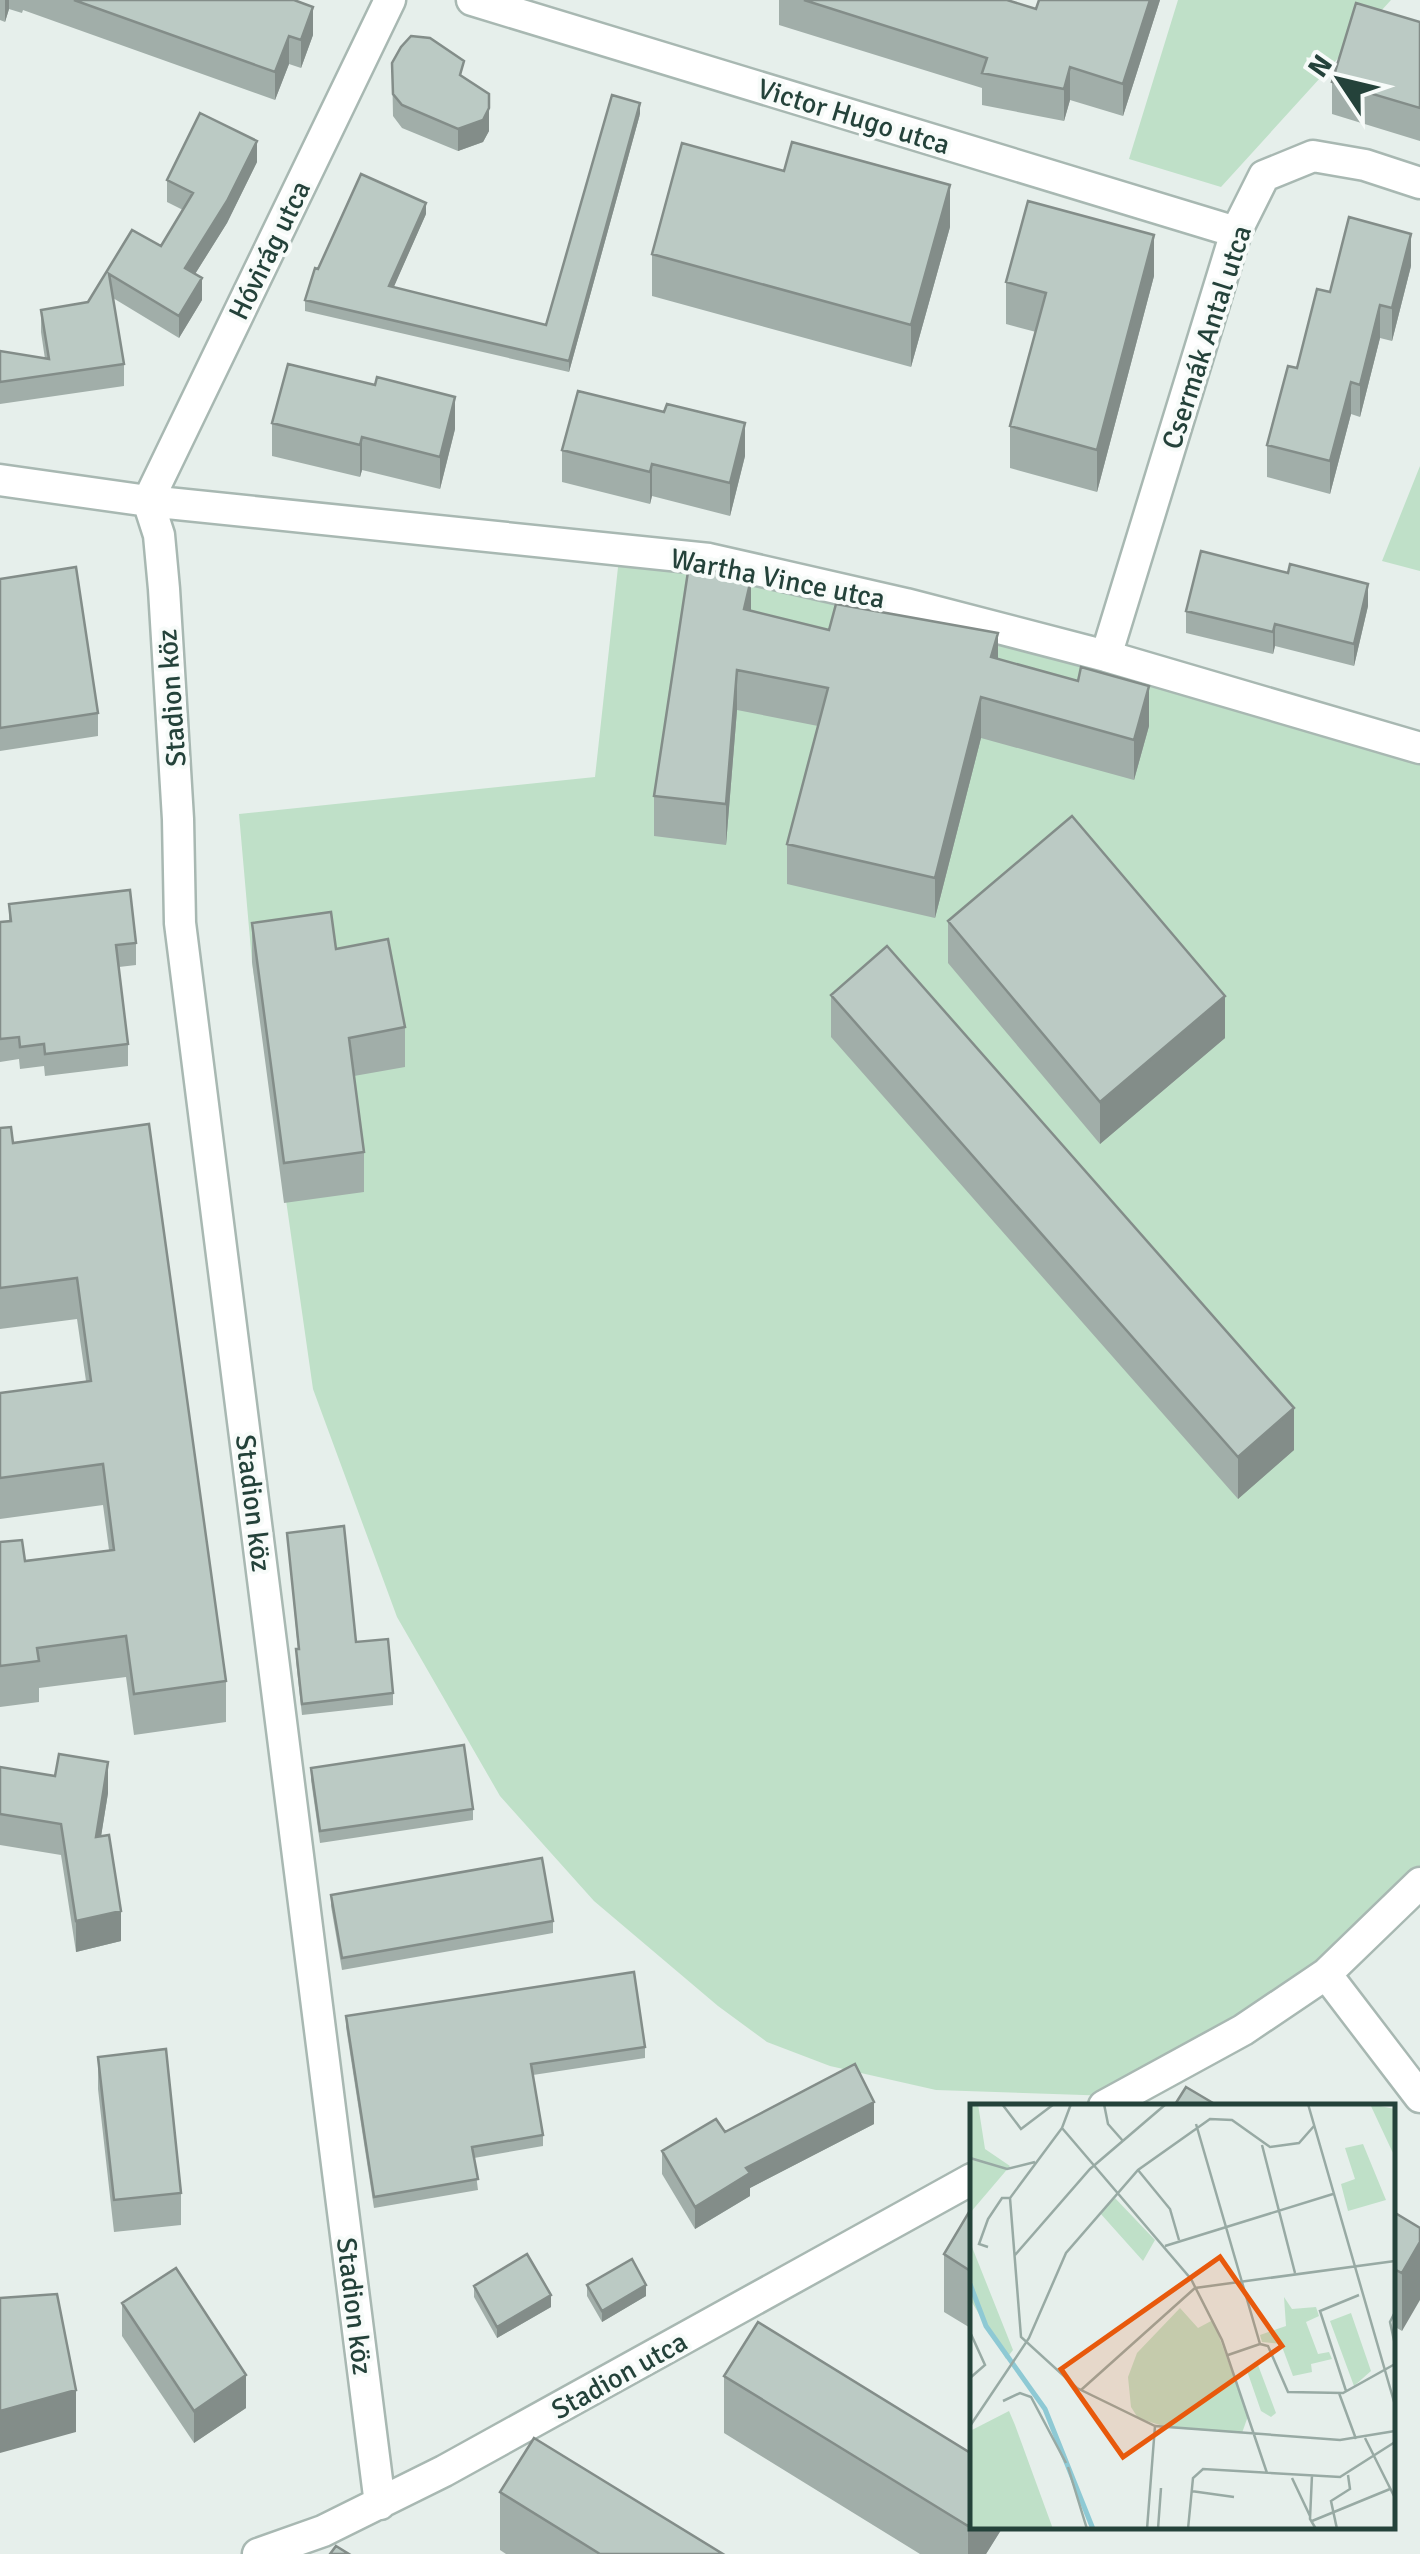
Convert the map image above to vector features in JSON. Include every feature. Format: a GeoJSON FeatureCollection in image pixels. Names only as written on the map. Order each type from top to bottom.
{"type":"FeatureCollection","features":[{"type":"Feature","properties":{"kind":"street","name":"Hóvirág utca"},"geometry":{"type":"LineString","coordinates":[[148,501],[390,0]]}},
{"type":"Feature","properties":{"kind":"street","name":"Victor Hugo utca"},"geometry":{"type":"LineString","coordinates":[[472,0],[1236,232]]}},
{"type":"Feature","properties":{"kind":"street","name":"Csermák Antal utca"},"geometry":{"type":"LineString","coordinates":[[1106,656],[1236,232],[1264,176],[1313,156],[1364,165],[1420,182]]}},
{"type":"Feature","properties":{"kind":"street","name":"Wartha Vince utca"},"geometry":{"type":"LineString","coordinates":[[0,480],[148,501],[708,559],[906,604],[1106,656],[1420,748]]}},
{"type":"Feature","properties":{"kind":"street","name":"Stadion köz"},"geometry":{"type":"LineString","coordinates":[[148,501],[159,535],[164,589],[180,923],[380,2504]]}},
{"type":"Feature","properties":{"kind":"street"},"geometry":{"type":"LineString","coordinates":[[1108,2104],[1242,2030],[1326,1974],[1420,1883]]}},
{"type":"Feature","properties":{"kind":"street"},"geometry":{"type":"LineString","coordinates":[[1326,1974],[1420,2097]]}},
{"type":"Feature","properties":{"kind":"street","name":"Stadion utca"},"geometry":{"type":"LineString","coordinates":[[258,2554],[323,2531],[380,2504],[970,2180]]}},
{"type":"Feature","properties":{"kind":"green space"},"geometry":{"type":"Polygon","coordinates":[[[1178,0],[1391,0],[1221,187],[1129,159],[1178,0]]]}},
{"type":"Feature","properties":{"kind":"green space"},"geometry":{"type":"Polygon","coordinates":[[[1420,466],[1420,571],[1382,561],[1420,466]]]}},
{"type":"Feature","properties":{"kind":"green space"},"geometry":{"type":"Polygon","coordinates":[[[620,549],[1420,748],[1420,1882],[1326,1975],[1113,2096],[936,2090],[830,2066],[767,2042],[718,2006],[594,1901],[500,1796],[397,1617],[313,1389],[252,962],[239,814],[595,777],[620,549]]]}},
{"type":"Feature","properties":{"kind":"building"},"geometry":{"type":"Polygon","coordinates":[[[74,0],[294,0],[313,7],[301,40],[289,36],[275,72],[74,0]]]}},
{"type":"Feature","properties":{"kind":"building"},"geometry":{"type":"Polygon","coordinates":[[[804,0],[1007,0],[1036,9],[1039,0],[1150,0],[1123,84],[1070,67],[1064,89],[982,73],[987,58],[804,0]]]}},
{"type":"Feature","properties":{"kind":"building"},"geometry":{"type":"Polygon","coordinates":[[[1356,3],[1420,22],[1420,108],[1332,82],[1356,3]]]}},
{"type":"Feature","properties":{"kind":"building"},"geometry":{"type":"Polygon","coordinates":[[[411,36],[430,38],[464,61],[460,75],[489,94],[489,108],[483,120],[458,129],[402,105],[393,94],[392,63],[411,36]]]}},
{"type":"Feature","properties":{"kind":"building"},"geometry":{"type":"Polygon","coordinates":[[[612,95],[640,103],[569,361],[305,300],[315,268],[318,269],[361,174],[426,203],[389,286],[546,325],[612,95]]]}},
{"type":"Feature","properties":{"kind":"building"},"geometry":{"type":"Polygon","coordinates":[[[200,113],[257,141],[227,201],[185,268],[202,278],[179,316],[109,274],[124,364],[0,382],[0,351],[49,359],[41,310],[88,302],[132,230],[161,246],[193,193],[167,180],[200,113]]]}},
{"type":"Feature","properties":{"kind":"building"},"geometry":{"type":"Polygon","coordinates":[[[792,142],[950,185],[911,325],[652,254],[682,143],[784,171],[792,142]]]}},
{"type":"Feature","properties":{"kind":"building"},"geometry":{"type":"Polygon","coordinates":[[[1028,201],[1154,235],[1097,450],[1010,426],[1046,293],[1006,282],[1028,201]]]}},
{"type":"Feature","properties":{"kind":"building"},"geometry":{"type":"Polygon","coordinates":[[[1349,217],[1411,234],[1392,308],[1380,305],[1360,385],[1351,382],[1330,461],[1267,445],[1288,366],[1297,368],[1317,289],[1330,292],[1349,217]]]}},
{"type":"Feature","properties":{"kind":"building"},"geometry":{"type":"Polygon","coordinates":[[[288,364],[375,385],[377,377],[455,397],[440,457],[362,437],[360,445],[272,423],[288,364]]]}},
{"type":"Feature","properties":{"kind":"building"},"geometry":{"type":"Polygon","coordinates":[[[578,391],[664,412],[667,404],[745,423],[730,483],[652,464],[650,472],[562,450],[578,391]]]}},
{"type":"Feature","properties":{"kind":"building"},"geometry":{"type":"Polygon","coordinates":[[[1201,551],[1288,573],[1290,564],[1368,584],[1354,644],[1275,624],[1273,632],[1186,611],[1201,551]]]}},
{"type":"Feature","properties":{"kind":"building"},"geometry":{"type":"Polygon","coordinates":[[[689,565],[751,579],[744,609],[829,630],[836,604],[998,633],[991,657],[1078,681],[1081,667],[1149,686],[1134,740],[981,697],[935,878],[787,844],[828,688],[737,670],[726,804],[654,796],[689,565]]]}},
{"type":"Feature","properties":{"kind":"building"},"geometry":{"type":"Polygon","coordinates":[[[76,567],[98,713],[0,728],[0,579],[76,567]]]}},
{"type":"Feature","properties":{"kind":"building"},"geometry":{"type":"Polygon","coordinates":[[[1072,816],[1225,996],[1100,1102],[948,921],[1072,816]]]}},
{"type":"Feature","properties":{"kind":"building"},"geometry":{"type":"Polygon","coordinates":[[[130,890],[136,943],[116,945],[128,1044],[45,1054],[44,1044],[20,1047],[19,1037],[0,1039],[0,922],[11,921],[9,904],[130,890]]]}},
{"type":"Feature","properties":{"kind":"building"},"geometry":{"type":"Polygon","coordinates":[[[331,912],[336,949],[388,939],[405,1027],[349,1038],[364,1152],[284,1163],[252,923],[331,912]]]}},
{"type":"Feature","properties":{"kind":"building"},"geometry":{"type":"Polygon","coordinates":[[[887,946],[1294,1408],[1238,1457],[831,995],[887,946]]]}},
{"type":"Feature","properties":{"kind":"building"},"geometry":{"type":"Polygon","coordinates":[[[149,1124],[226,1681],[134,1694],[126,1636],[37,1648],[39,1661],[0,1666],[0,1542],[22,1540],[25,1561],[114,1550],[103,1464],[0,1478],[0,1393],[91,1381],[77,1278],[0,1288],[0,1128],[11,1127],[13,1143],[149,1124]]]}},
{"type":"Feature","properties":{"kind":"building"},"geometry":{"type":"Polygon","coordinates":[[[344,1526],[356,1642],[388,1639],[393,1693],[302,1704],[287,1533],[344,1526]]]}},
{"type":"Feature","properties":{"kind":"building"},"geometry":{"type":"Polygon","coordinates":[[[464,1745],[473,1809],[320,1831],[311,1768],[464,1745]]]}},
{"type":"Feature","properties":{"kind":"building"},"geometry":{"type":"Polygon","coordinates":[[[59,1754],[108,1762],[96,1837],[109,1835],[121,1911],[76,1921],[61,1824],[0,1814],[0,1767],[55,1776],[59,1754]]]}},
{"type":"Feature","properties":{"kind":"building"},"geometry":{"type":"Polygon","coordinates":[[[542,1858],[553,1921],[342,1958],[331,1895],[542,1858]]]}},
{"type":"Feature","properties":{"kind":"building"},"geometry":{"type":"Polygon","coordinates":[[[634,1972],[645,2047],[531,2064],[543,2135],[472,2147],[478,2179],[374,2197],[346,2016],[634,1972]]]}},
{"type":"Feature","properties":{"kind":"building"},"geometry":{"type":"Polygon","coordinates":[[[166,2049],[181,2193],[114,2200],[98,2057],[166,2049]]]}},
{"type":"Feature","properties":{"kind":"building"},"geometry":{"type":"Polygon","coordinates":[[[855,2064],[874,2102],[746,2168],[750,2173],[695,2207],[662,2151],[716,2119],[725,2132],[855,2064]]]}},
{"type":"Feature","properties":{"kind":"building"},"geometry":{"type":"Polygon","coordinates":[[[1186,2087],[1215,2104],[1175,2104],[1186,2087]]]}},
{"type":"Feature","properties":{"kind":"building"},"geometry":{"type":"Polygon","coordinates":[[[970,2210],[970,2271],[944,2254],[970,2210]]]}},
{"type":"Feature","properties":{"kind":"building"},"geometry":{"type":"Polygon","coordinates":[[[1395,2213],[1420,2228],[1420,2242],[1402,2273],[1395,2270],[1395,2213]]]}},
{"type":"Feature","properties":{"kind":"building"},"geometry":{"type":"Polygon","coordinates":[[[527,2254],[551,2295],[497,2327],[474,2286],[527,2254]]]}},
{"type":"Feature","properties":{"kind":"building"},"geometry":{"type":"Polygon","coordinates":[[[632,2259],[646,2285],[602,2311],[587,2285],[632,2259]]]}},
{"type":"Feature","properties":{"kind":"building"},"geometry":{"type":"Polygon","coordinates":[[[176,2268],[246,2375],[194,2411],[122,2303],[176,2268]]]}},
{"type":"Feature","properties":{"kind":"building"},"geometry":{"type":"Polygon","coordinates":[[[57,2294],[76,2390],[0,2411],[0,2298],[57,2294]]]}},
{"type":"Feature","properties":{"kind":"building"},"geometry":{"type":"Polygon","coordinates":[[[758,2322],[970,2453],[968,2526],[724,2376],[758,2322]]]}},
{"type":"Feature","properties":{"kind":"building"},"geometry":{"type":"Polygon","coordinates":[[[534,2438],[723,2554],[600,2554],[500,2492],[534,2438]]]}},
{"type":"Feature","properties":{"kind":"building"},"geometry":{"type":"Polygon","coordinates":[[[336,2546],[349,2554],[330,2554],[336,2546]]]}}]}
